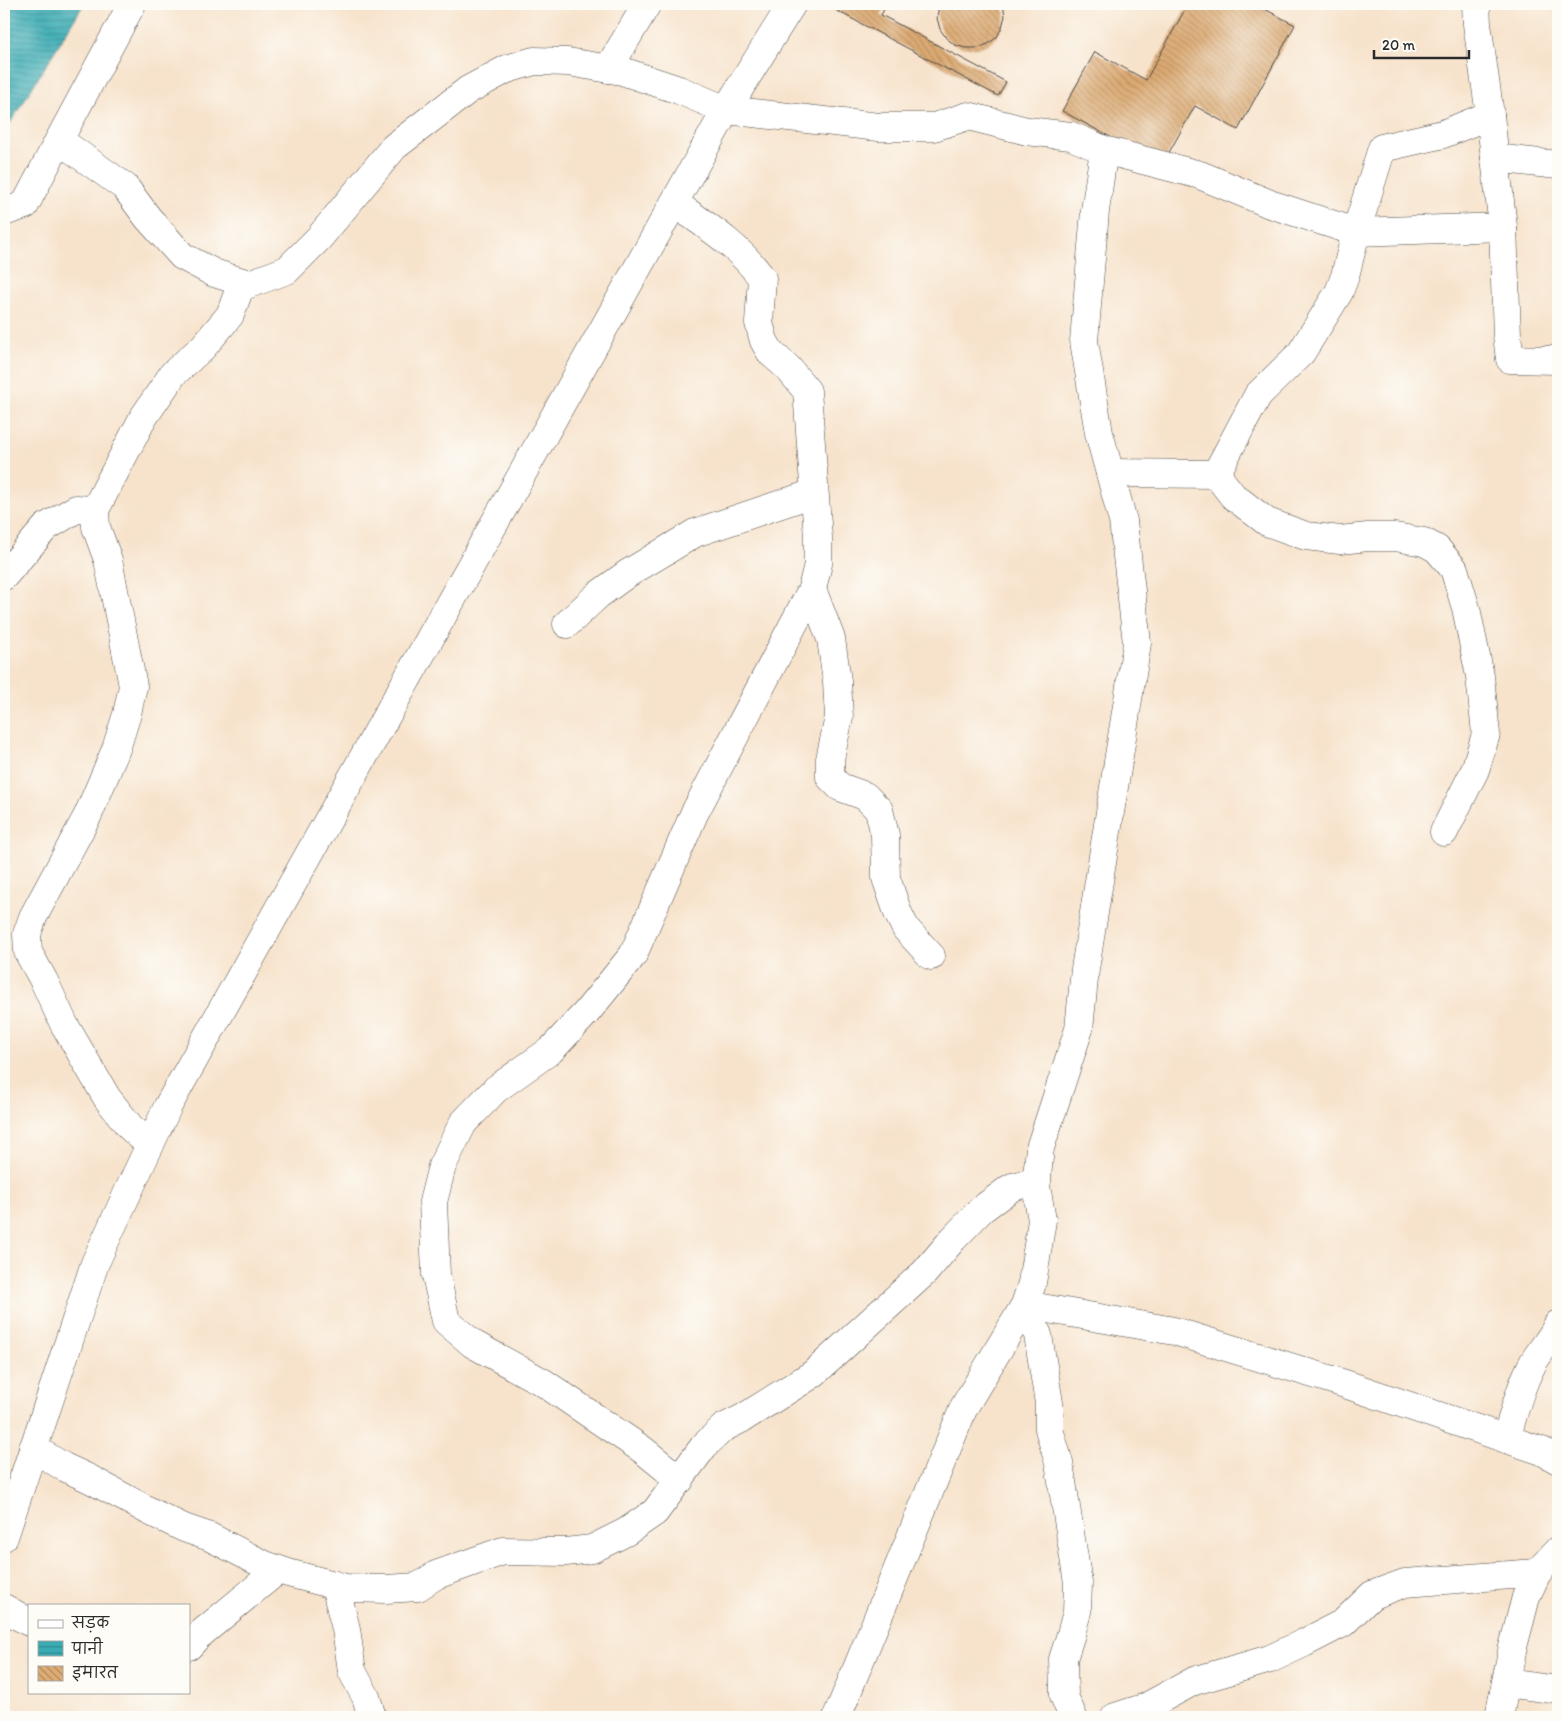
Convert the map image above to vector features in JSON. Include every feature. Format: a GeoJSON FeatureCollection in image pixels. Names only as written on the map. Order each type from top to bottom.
{"type":"FeatureCollection","features":[{"type":"Feature","properties":{"kind":"street"},"geometry":{"type":"LineString","coordinates":[[4,212],[25,205],[132,4]]}},
{"type":"Feature","properties":{"kind":"street"},"geometry":{"type":"LineString","coordinates":[[608,69],[647,4]]}},
{"type":"Feature","properties":{"kind":"street"},"geometry":{"type":"LineString","coordinates":[[4,1537],[95,1263],[150,1145],[183,1080],[726,110],[792,4]]}},
{"type":"Feature","properties":{"kind":"street"},"geometry":{"type":"LineString","coordinates":[[1476,4],[1503,227],[1507,335],[1510,359],[1558,360]]}},
{"type":"Feature","properties":{"kind":"street"},"geometry":{"type":"LineString","coordinates":[[59,140],[125,187],[148,218],[182,256],[214,273],[249,284],[287,270],[319,238],[394,147],[468,90],[507,69],[534,61],[568,62],[622,72],[679,90],[726,110],[878,127],[934,127],[968,116],[1027,131],[1071,136],[1104,150],[1200,175],[1270,204],[1356,232],[1503,227]]}},
{"type":"Feature","properties":{"kind":"street"},"geometry":{"type":"LineString","coordinates":[[1216,474],[1258,395],[1301,353],[1339,292],[1382,148],[1442,134],[1490,115]]}},
{"type":"Feature","properties":{"kind":"street"},"geometry":{"type":"LineString","coordinates":[[837,1717],[964,1407],[1024,1304],[1032,1283],[1042,1220],[1036,1186],[1040,1148],[1079,1029],[1085,969],[1137,643],[1123,522],[1099,433],[1084,341],[1095,211],[1104,150]]}},
{"type":"Feature","properties":{"kind":"street"},"geometry":{"type":"LineString","coordinates":[[1495,158],[1558,165]]}},
{"type":"Feature","properties":{"kind":"street"},"geometry":{"type":"LineString","coordinates":[[674,203],[728,241],[749,261],[762,278],[759,323],[764,341],[771,353],[788,368],[806,391],[818,564],[812,589],[694,814],[632,955],[586,1013],[551,1050],[496,1089],[463,1123],[442,1166],[433,1202],[436,1275],[446,1321],[473,1344],[544,1383],[643,1450],[680,1480]]}},
{"type":"Feature","properties":{"kind":"street"},"geometry":{"type":"LineString","coordinates":[[150,1145],[130,1127],[107,1098],[64,1024],[28,952],[27,934],[33,917],[88,815],[116,749],[127,714],[133,686],[108,560],[96,527],[95,510],[143,418],[173,374],[203,347],[230,314],[242,282]]}},
{"type":"Feature","properties":{"kind":"street"},"geometry":{"type":"LineString","coordinates":[[1110,473],[1216,474]]}},
{"type":"Feature","properties":{"kind":"street"},"geometry":{"type":"LineString","coordinates":[[1216,474],[1233,496],[1267,522],[1306,536],[1340,540],[1368,537],[1395,538],[1424,542],[1437,550],[1454,569],[1466,608],[1480,676],[1486,734],[1475,770],[1444,832]]}},
{"type":"Feature","properties":{"kind":"street"},"geometry":{"type":"LineString","coordinates":[[567,624],[598,595],[627,574],[695,533],[814,493]]}},
{"type":"Feature","properties":{"kind":"street"},"geometry":{"type":"LineString","coordinates":[[4,576],[46,528],[76,510],[95,510]]}},
{"type":"Feature","properties":{"kind":"street"},"geometry":{"type":"LineString","coordinates":[[812,589],[831,639],[838,681],[839,717],[830,759],[830,777],[840,787],[865,796],[879,810],[885,835],[886,878],[898,913],[906,929],[931,956]]}},
{"type":"Feature","properties":{"kind":"street"},"geometry":{"type":"LineString","coordinates":[[33,1448],[64,1467],[151,1512],[210,1538],[264,1565],[346,1588],[386,1589],[418,1587],[436,1575],[503,1551],[566,1552],[592,1549],[626,1532],[655,1512],[704,1446],[723,1428],[743,1418],[813,1374],[925,1272],[982,1209],[1012,1187],[1037,1181]]}},
{"type":"Feature","properties":{"kind":"street"},"geometry":{"type":"LineString","coordinates":[[1024,1304],[1174,1331],[1342,1383],[1542,1451],[1558,1460]]}},
{"type":"Feature","properties":{"kind":"street"},"geometry":{"type":"LineString","coordinates":[[1024,1304],[1038,1335],[1049,1403],[1049,1429],[1059,1463],[1078,1583],[1077,1612],[1063,1659],[1064,1696],[1073,1717]]}},
{"type":"Feature","properties":{"kind":"street"},"geometry":{"type":"LineString","coordinates":[[1506,1439],[1521,1389],[1534,1361],[1558,1324]]}},
{"type":"Feature","properties":{"kind":"street"},"geometry":{"type":"LineString","coordinates":[[1499,1717],[1526,1597],[1537,1573],[1558,1550]]}},
{"type":"Feature","properties":{"kind":"street"},"geometry":{"type":"LineString","coordinates":[[190,1645],[198,1636],[278,1570]]}},
{"type":"Feature","properties":{"kind":"street"},"geometry":{"type":"LineString","coordinates":[[1115,1717],[1146,1708],[1194,1680],[1270,1659],[1343,1623],[1372,1596],[1405,1583],[1537,1573]]}},
{"type":"Feature","properties":{"kind":"street"},"geometry":{"type":"LineString","coordinates":[[334,1585],[346,1629],[352,1671],[366,1697],[372,1717]]}},
{"type":"Feature","properties":{"kind":"street"},"geometry":{"type":"LineString","coordinates":[[4,1608],[28,1621]]}},
{"type":"Feature","properties":{"kind":"street"},"geometry":{"type":"LineString","coordinates":[[1506,1683],[1558,1690]]}},
{"type":"Feature","properties":{"kind":"water"},"geometry":{"type":"Polygon","coordinates":[[[4,4],[84,4],[4,133],[4,4]]]}},
{"type":"Feature","properties":{"kind":"building"},"geometry":{"type":"Polygon","coordinates":[[[824,4],[887,4],[881,15],[1006,82],[998,96],[824,4]]]}},
{"type":"Feature","properties":{"kind":"building"},"geometry":{"type":"Polygon","coordinates":[[[939,4],[1003,4],[1005,16],[997,37],[988,44],[978,48],[966,48],[955,45],[946,38],[940,29],[937,18],[939,4]]]}},
{"type":"Feature","properties":{"kind":"building"},"geometry":{"type":"Polygon","coordinates":[[[1188,4],[1255,4],[1295,25],[1238,130],[1195,106],[1162,165],[1062,111],[1095,52],[1146,80],[1188,4]]]}}]}
